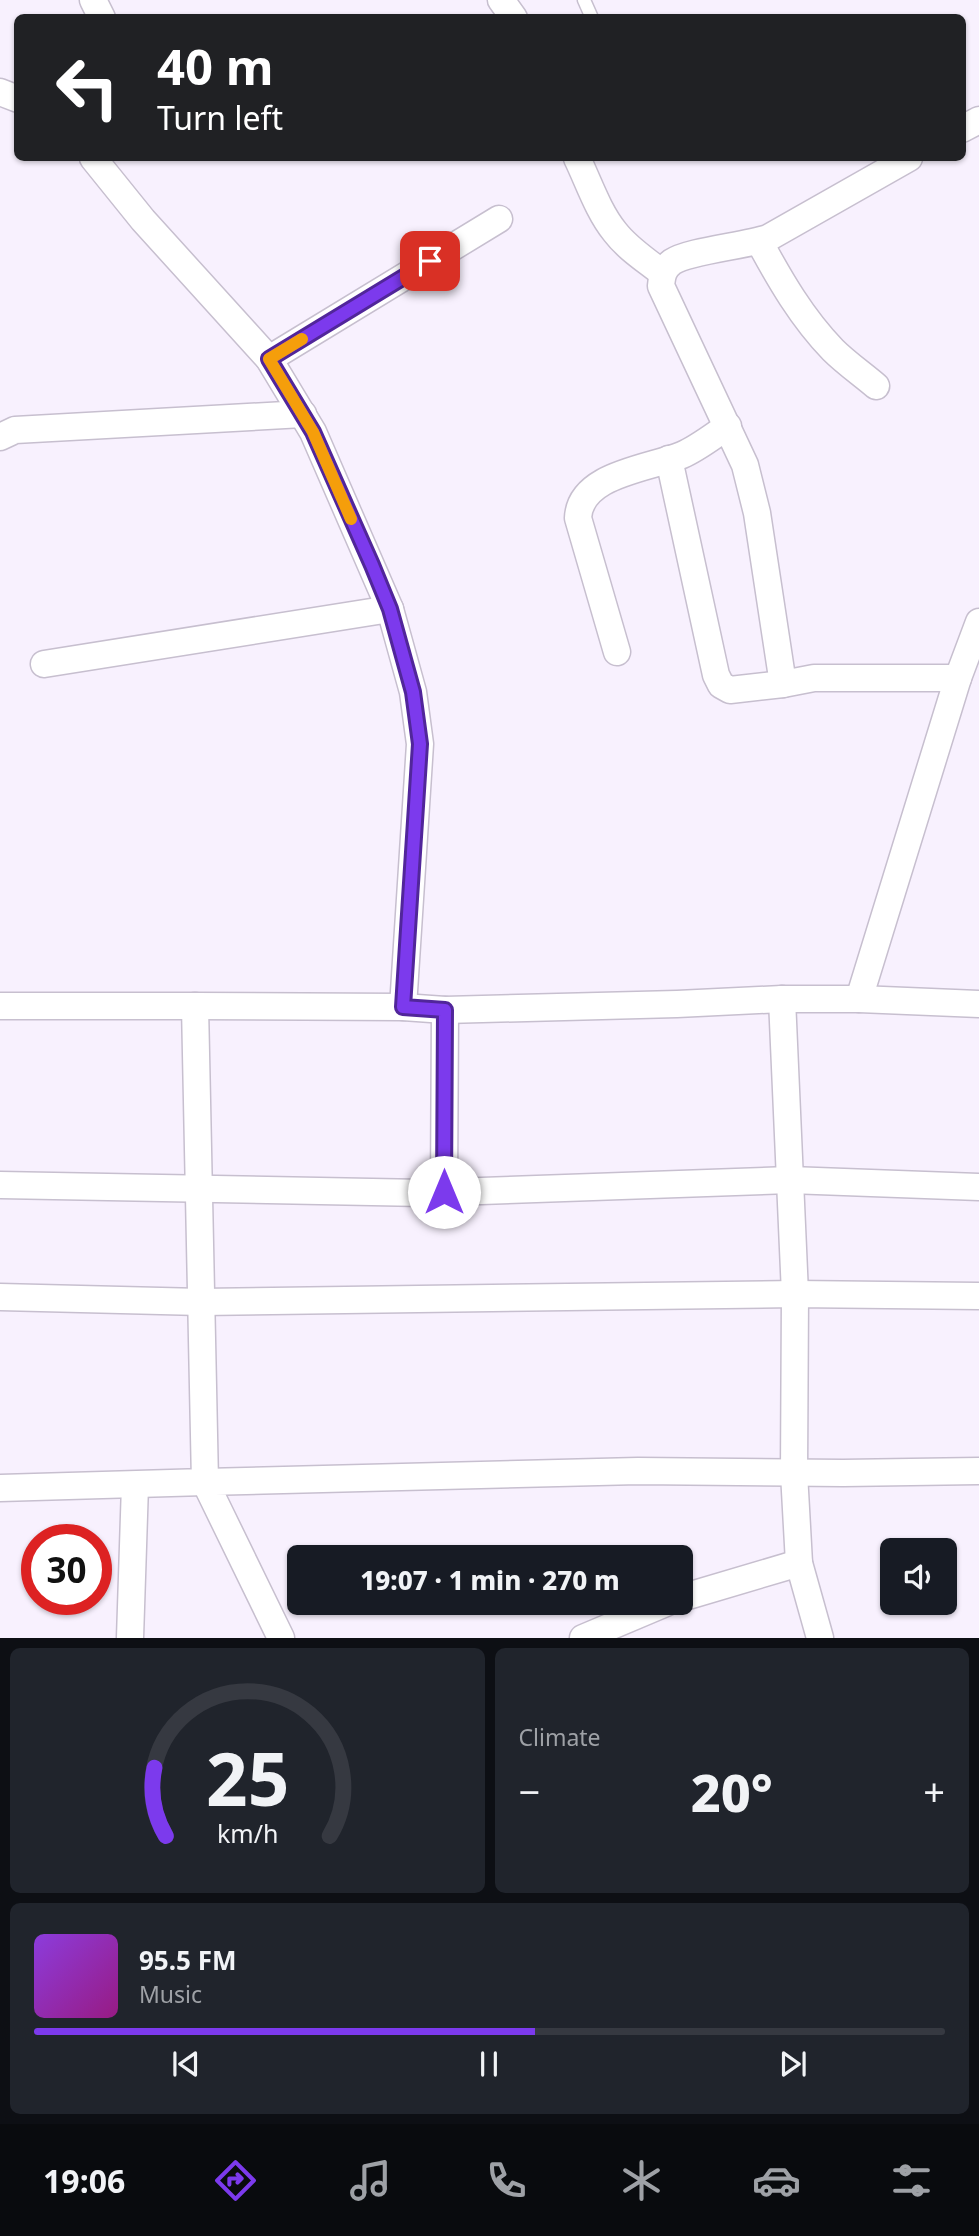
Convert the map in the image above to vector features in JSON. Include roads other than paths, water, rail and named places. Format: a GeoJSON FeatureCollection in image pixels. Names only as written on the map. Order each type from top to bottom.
{"type":"FeatureCollection","features":[{"type":"Feature","properties":{"kind":"street"},"geometry":{"type":"LineString","coordinates":[[95,161],[143,220],[269,359],[313,432],[390,609],[413,692],[420,744],[403,1007]]}},
{"type":"Feature","properties":{"kind":"street"},"geometry":{"type":"LineString","coordinates":[[579,161],[603,214],[615,232],[662,273]]}},
{"type":"Feature","properties":{"kind":"street"},"geometry":{"type":"LineString","coordinates":[[783,684],[757,513],[746,465],[661,286],[662,273],[671,263],[683,257],[759,241],[788,228],[904,161]]}},
{"type":"Feature","properties":{"kind":"street"},"geometry":{"type":"LineString","coordinates":[[269,359],[499,219]]}},
{"type":"Feature","properties":{"kind":"street"},"geometry":{"type":"LineString","coordinates":[[759,241],[783,286],[805,318],[835,352],[876,386]]}},
{"type":"Feature","properties":{"kind":"street"},"geometry":{"type":"LineString","coordinates":[[0,437],[15,430],[303,414]]}},
{"type":"Feature","properties":{"kind":"street"},"geometry":{"type":"LineString","coordinates":[[617,652],[578,518],[578,506],[584,495],[598,484],[698,447],[728,426]]}},
{"type":"Feature","properties":{"kind":"street"},"geometry":{"type":"LineString","coordinates":[[669,459],[716,675],[721,685],[730,690],[814,678],[958,678]]}},
{"type":"Feature","properties":{"kind":"street"},"geometry":{"type":"LineString","coordinates":[[44,664],[390,609]]}},
{"type":"Feature","properties":{"kind":"street"},"geometry":{"type":"LineString","coordinates":[[859,999],[958,678],[979,622]]}},
{"type":"Feature","properties":{"kind":"street"},"geometry":{"type":"LineString","coordinates":[[782,999],[795,1294],[794,1473],[799,1563],[820,1637]]}},
{"type":"Feature","properties":{"kind":"street"},"geometry":{"type":"LineString","coordinates":[[0,1006],[403,1007],[445,1010],[782,999],[979,1004]]}},
{"type":"Feature","properties":{"kind":"street"},"geometry":{"type":"LineString","coordinates":[[195,1006],[205,1482],[281,1637]]}},
{"type":"Feature","properties":{"kind":"street"},"geometry":{"type":"LineString","coordinates":[[444,1192],[445,1010]]}},
{"type":"Feature","properties":{"kind":"street"},"geometry":{"type":"LineString","coordinates":[[0,1185],[444,1192],[790,1180],[979,1187]]}},
{"type":"Feature","properties":{"kind":"street"},"geometry":{"type":"LineString","coordinates":[[0,1297],[201,1302],[795,1294],[979,1296]]}},
{"type":"Feature","properties":{"kind":"street"},"geometry":{"type":"LineString","coordinates":[[0,1489],[638,1471],[979,1471]]}},
{"type":"Feature","properties":{"kind":"street"},"geometry":{"type":"LineString","coordinates":[[130,1637],[135,1485]]}},
{"type":"Feature","properties":{"kind":"street"},"geometry":{"type":"LineString","coordinates":[[693,1594],[799,1563]]}},
{"type":"Feature","properties":{"kind":"street"},"geometry":{"type":"LineString","coordinates":[[583,1637],[637,1615]]}}]}
